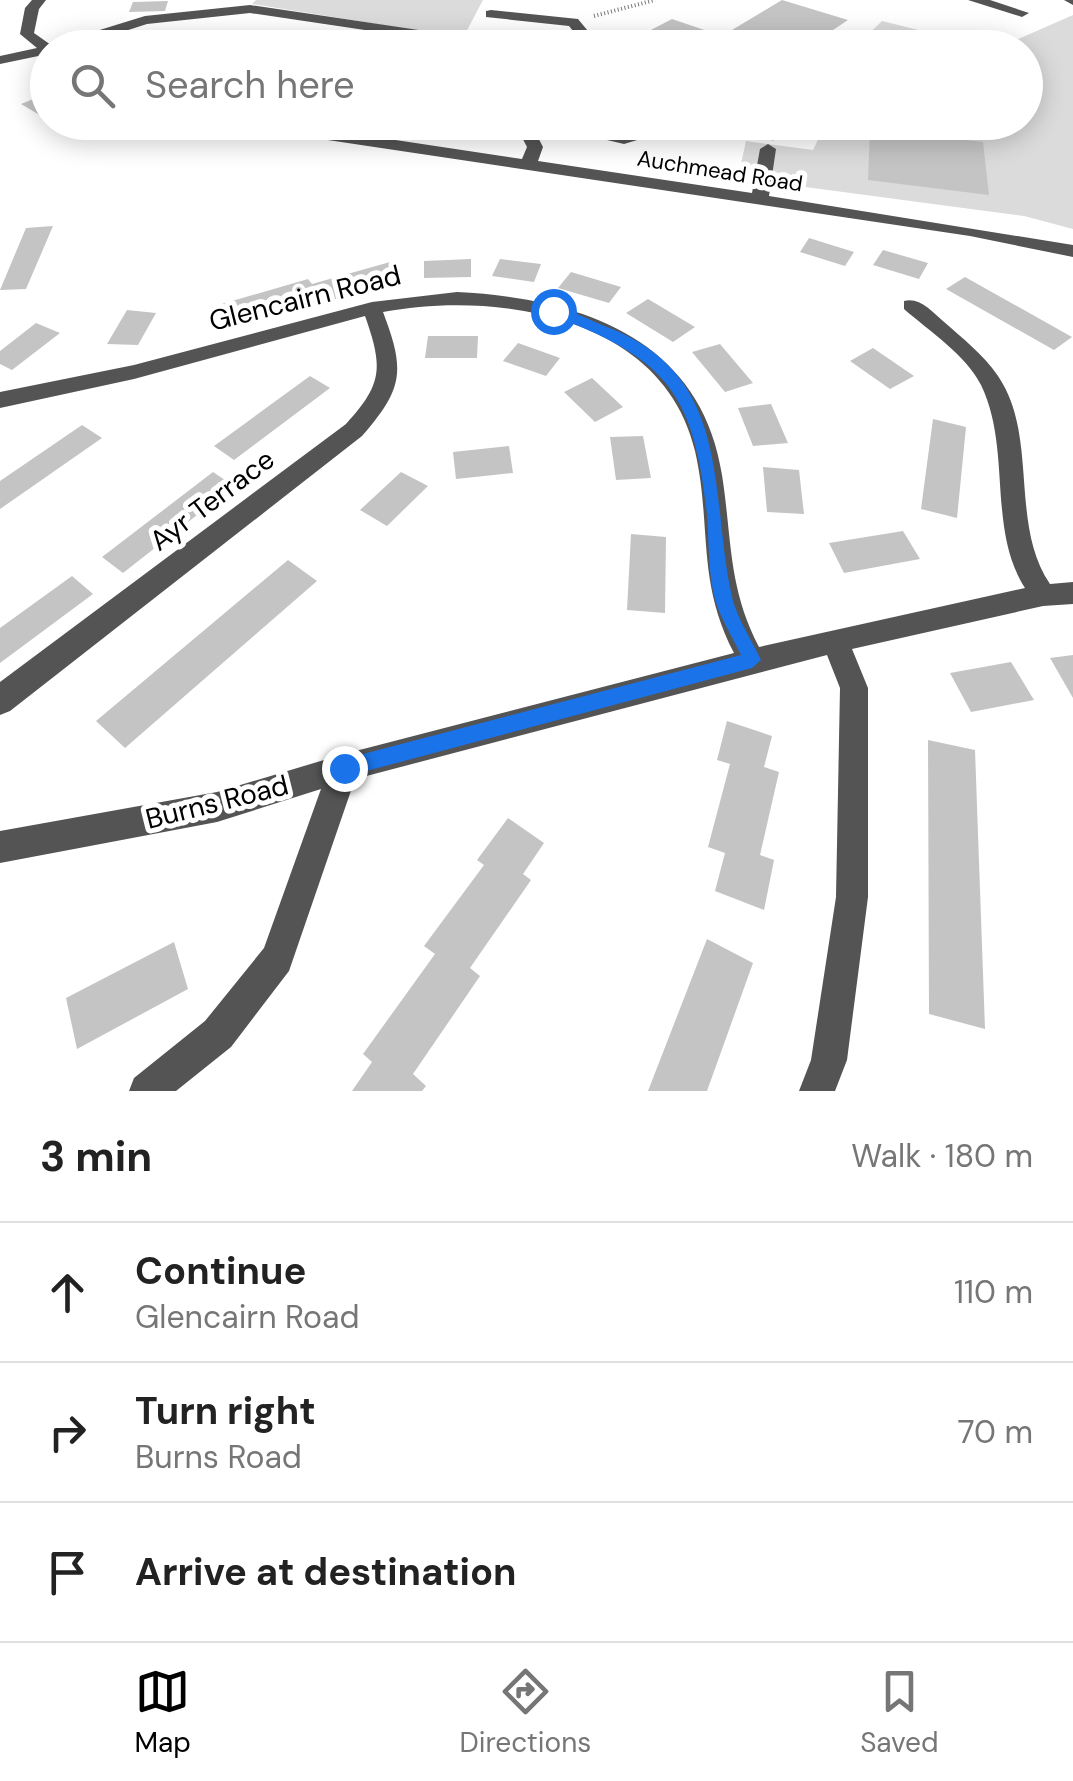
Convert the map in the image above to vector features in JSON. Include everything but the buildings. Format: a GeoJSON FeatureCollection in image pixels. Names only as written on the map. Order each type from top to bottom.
{"type":"FeatureCollection","features":[{"type":"Feature","properties":{"kind":"street"},"geometry":{"type":"LineString","coordinates":[[30,36],[32,8],[40,0]]}},
{"type":"Feature","properties":{"kind":"street"},"geometry":{"type":"LineString","coordinates":[[976,0],[1022,13]]}},
{"type":"Feature","properties":{"kind":"street"},"geometry":{"type":"LineString","coordinates":[[114,30],[229,5],[385,30]]}},
{"type":"Feature","properties":{"kind":"street"},"geometry":{"type":"LineString","coordinates":[[494,7],[573,22],[579,30]]}},
{"type":"Feature","properties":{"kind":"street"},"geometry":{"type":"LineString","coordinates":[[0,60],[30,54]]}},
{"type":"Feature","properties":{"kind":"street","name":"Auchmead Road"},"geometry":{"type":"LineString","coordinates":[[364,140],[1073,251]]}},
{"type":"Feature","properties":{"kind":"street"},"geometry":{"type":"LineString","coordinates":[[529,164],[535,147],[531,140]]}},
{"type":"Feature","properties":{"kind":"street"},"geometry":{"type":"LineString","coordinates":[[760,200],[768,149]]}},
{"type":"Feature","properties":{"kind":"street","name":"Glencairn Road"},"geometry":{"type":"LineString","coordinates":[[0,400],[167,364],[372,308],[422,300],[482,300],[553,311],[611,333],[658,364],[693,412],[709,466],[724,600],[752,660]]}},
{"type":"Feature","properties":{"kind":"street"},"geometry":{"type":"LineString","coordinates":[[912,305],[964,350],[990,380],[1004,417],[1022,563],[1043,595]]}},
{"type":"Feature","properties":{"kind":"street","name":"Ayr Terrace"},"geometry":{"type":"LineString","coordinates":[[0,702],[2,696],[354,430],[381,402],[392,364],[372,308]]}},
{"type":"Feature","properties":{"kind":"street","name":"Burns Road"},"geometry":{"type":"LineString","coordinates":[[0,847],[217,808],[344,768],[752,660],[1043,595],[1073,592]]}},
{"type":"Feature","properties":{"kind":"street"},"geometry":{"type":"LineString","coordinates":[[817,1091],[829,1060],[852,897],[854,688],[835,640]]}},
{"type":"Feature","properties":{"kind":"street"},"geometry":{"type":"LineString","coordinates":[[147,1091],[218,1034],[277,959],[344,768]]}},
{"type":"Feature","properties":{"kind":"path"},"geometry":{"type":"LineString","coordinates":[[573,22],[655,0]]}},
{"type":"Feature","properties":{"kind":"shaded area"},"geometry":{"type":"Polygon","coordinates":[[[256,0],[483,0],[467,30],[413,30],[252,4],[256,0]]]}},
{"type":"Feature","properties":{"kind":"shaded area"},"geometry":{"type":"Polygon","coordinates":[[[1073,15],[1073,229],[1024,216],[738,178],[746,141],[813,150],[818,140],[1043,140],[1043,30],[1039,30],[1073,15]]]}},
{"type":"Feature","properties":{"kind":"shaded area"},"geometry":{"type":"Polygon","coordinates":[[[882,21],[918,30],[873,30],[882,21]]]}},
{"type":"Feature","properties":{"kind":"route"},"geometry":{"type":"LineString","coordinates":[[344,768],[752,660],[724,600],[709,466],[693,412],[658,364],[611,333],[553,311]]}}]}
